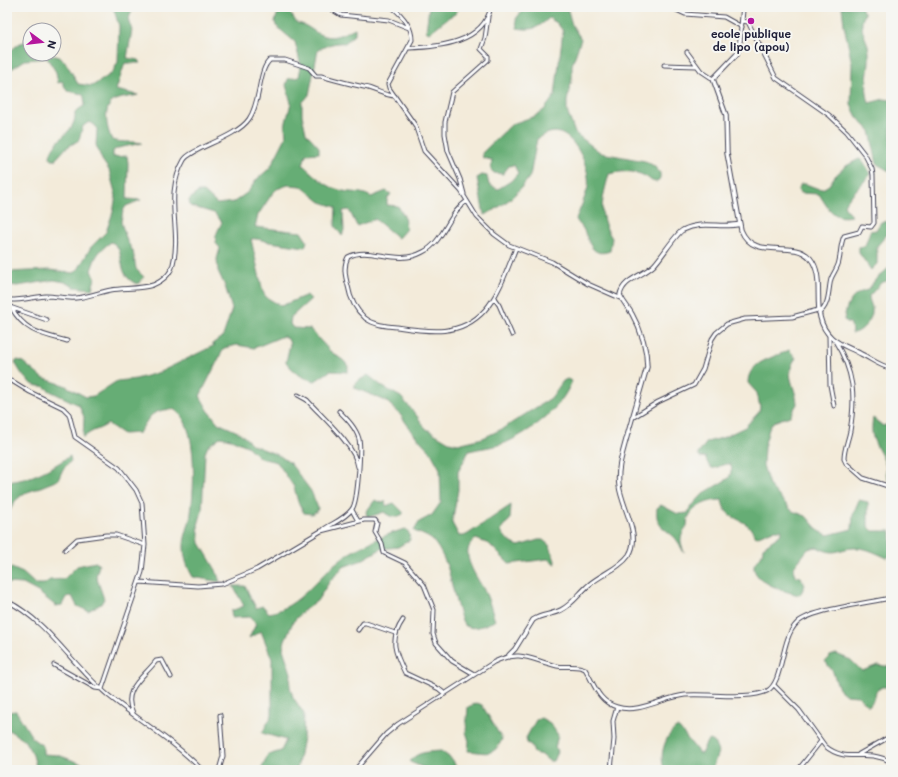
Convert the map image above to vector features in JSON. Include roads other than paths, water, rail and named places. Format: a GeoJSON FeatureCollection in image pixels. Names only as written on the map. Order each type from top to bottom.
{"type":"FeatureCollection","features":[{"type":"Feature","properties":{"kind":"street"},"geometry":{"type":"LineString","coordinates":[[328,7],[341,15],[389,20],[409,28]]}},
{"type":"Feature","properties":{"kind":"street"},"geometry":{"type":"LineString","coordinates":[[392,7],[401,14],[409,28],[412,40],[409,48],[389,80],[389,88],[418,130],[424,151],[465,197]]}},
{"type":"Feature","properties":{"kind":"street"},"geometry":{"type":"LineString","coordinates":[[492,7],[488,17],[485,38],[481,49],[488,59],[484,66],[452,92],[445,122],[445,134],[448,151],[460,179],[465,197],[477,217],[494,234],[509,245],[552,262],[588,284],[622,299]]}},
{"type":"Feature","properties":{"kind":"street"},"geometry":{"type":"LineString","coordinates":[[670,7],[685,14],[724,17],[742,27]]}},
{"type":"Feature","properties":{"kind":"street"},"geometry":{"type":"LineString","coordinates":[[713,79],[736,57],[742,27],[743,7]]}},
{"type":"Feature","properties":{"kind":"street"},"geometry":{"type":"LineString","coordinates":[[409,48],[430,47],[458,41],[479,28],[488,17]]}},
{"type":"Feature","properties":{"kind":"street"},"geometry":{"type":"LineString","coordinates":[[632,418],[658,402],[694,385],[703,369],[712,339],[716,333],[727,324],[744,319],[792,317],[818,312],[823,309],[830,294],[832,278],[839,262],[840,248],[844,236],[859,232],[862,226],[871,227],[874,223],[872,169],[865,155],[847,132],[818,107],[776,78],[748,22],[742,21]]}},
{"type":"Feature","properties":{"kind":"street"},"geometry":{"type":"LineString","coordinates":[[687,52],[697,66],[713,79],[726,115],[727,153],[740,224],[744,237],[754,245],[796,252],[811,259],[819,290],[818,312],[825,329],[830,336],[848,349],[860,353],[877,364],[891,368]]}},
{"type":"Feature","properties":{"kind":"street"},"geometry":{"type":"LineString","coordinates":[[7,300],[56,296],[76,298],[111,290],[153,284],[167,275],[171,270],[176,245],[173,203],[180,168],[188,155],[217,142],[236,130],[250,118],[260,92],[262,71],[270,60],[284,60],[309,68],[316,76],[364,87],[390,96],[395,96]]}},
{"type":"Feature","properties":{"kind":"street"},"geometry":{"type":"LineString","coordinates":[[664,64],[697,66]]}},
{"type":"Feature","properties":{"kind":"street"},"geometry":{"type":"LineString","coordinates":[[467,201],[459,208],[431,247],[424,252],[399,259],[361,252],[348,257],[345,268],[350,296],[357,308],[372,322],[438,332],[453,330],[468,324],[485,310],[494,298],[516,248]]}},
{"type":"Feature","properties":{"kind":"street"},"geometry":{"type":"LineString","coordinates":[[355,770],[386,734],[474,674],[509,655],[515,650],[533,620],[537,617],[553,614],[569,605],[591,582],[620,564],[630,554],[633,536],[620,492],[619,473],[621,457],[647,367],[647,352],[638,327],[620,295],[623,287],[654,265],[681,230],[706,224],[718,224],[725,226],[740,224]]}},
{"type":"Feature","properties":{"kind":"street"},"geometry":{"type":"LineString","coordinates":[[494,298],[499,305],[512,335]]}},
{"type":"Feature","properties":{"kind":"street"},"geometry":{"type":"LineString","coordinates":[[9,306],[47,320]]}},
{"type":"Feature","properties":{"kind":"street"},"geometry":{"type":"LineString","coordinates":[[9,306],[21,322],[32,330],[67,341]]}},
{"type":"Feature","properties":{"kind":"street"},"geometry":{"type":"LineString","coordinates":[[830,336],[830,385],[834,406]]}},
{"type":"Feature","properties":{"kind":"street"},"geometry":{"type":"LineString","coordinates":[[835,341],[846,360],[853,381],[851,421],[844,459],[863,478],[891,487]]}},
{"type":"Feature","properties":{"kind":"street"},"geometry":{"type":"LineString","coordinates":[[7,378],[30,392],[63,408],[69,414],[75,437],[110,460],[127,477],[136,490],[142,503],[145,545],[139,582],[102,689]]}},
{"type":"Feature","properties":{"kind":"street"},"geometry":{"type":"LineString","coordinates":[[139,582],[198,586],[222,584],[257,569],[321,531],[352,510],[356,495],[358,469],[357,460],[350,449],[307,400],[298,394]]}},
{"type":"Feature","properties":{"kind":"street"},"geometry":{"type":"LineString","coordinates":[[340,411],[353,427],[359,438],[361,458],[358,469]]}},
{"type":"Feature","properties":{"kind":"street"},"geometry":{"type":"LineString","coordinates":[[352,510],[358,521]]}},
{"type":"Feature","properties":{"kind":"street"},"geometry":{"type":"LineString","coordinates":[[321,531],[358,521],[375,520],[377,523],[374,532],[382,544],[384,553],[405,563],[424,585],[434,610],[433,630],[436,643],[452,661],[474,674]]}},
{"type":"Feature","properties":{"kind":"street"},"geometry":{"type":"LineString","coordinates":[[65,550],[77,540],[106,535],[116,535],[145,545]]}},
{"type":"Feature","properties":{"kind":"street"},"geometry":{"type":"LineString","coordinates":[[509,655],[531,657],[559,666],[581,667],[585,669],[599,695],[617,708],[639,707],[686,695],[753,694],[768,690],[774,685],[784,647],[797,623],[812,615],[891,598]]}},
{"type":"Feature","properties":{"kind":"street"},"geometry":{"type":"LineString","coordinates":[[7,601],[33,618],[102,689],[165,738],[202,770]]}},
{"type":"Feature","properties":{"kind":"street"},"geometry":{"type":"LineString","coordinates":[[403,620],[395,633],[398,660],[405,674],[439,689],[445,694]]}},
{"type":"Feature","properties":{"kind":"street"},"geometry":{"type":"LineString","coordinates":[[358,630],[363,623],[366,622],[395,633]]}},
{"type":"Feature","properties":{"kind":"street"},"geometry":{"type":"LineString","coordinates":[[134,714],[130,703],[130,693],[138,680],[156,660],[162,660],[171,677]]}},
{"type":"Feature","properties":{"kind":"street"},"geometry":{"type":"LineString","coordinates":[[54,665],[95,688],[102,689]]}},
{"type":"Feature","properties":{"kind":"street"},"geometry":{"type":"LineString","coordinates":[[774,685],[799,710],[824,746],[836,754],[846,757],[857,755],[876,756],[891,762]]}},
{"type":"Feature","properties":{"kind":"street"},"geometry":{"type":"LineString","coordinates":[[611,770],[614,739],[613,721],[617,708]]}},
{"type":"Feature","properties":{"kind":"street"},"geometry":{"type":"LineString","coordinates":[[219,770],[223,756],[220,715]]}},
{"type":"Feature","properties":{"kind":"street"},"geometry":{"type":"LineString","coordinates":[[857,755],[891,736]]}},
{"type":"Feature","properties":{"kind":"street"},"geometry":{"type":"LineString","coordinates":[[798,770],[821,741]]}},
{"type":"Feature","properties":{"kind":"place","name":"ecole publique de lipo (apou)"},"geometry":{"type":"Point","coordinates":[751,21]}}]}
